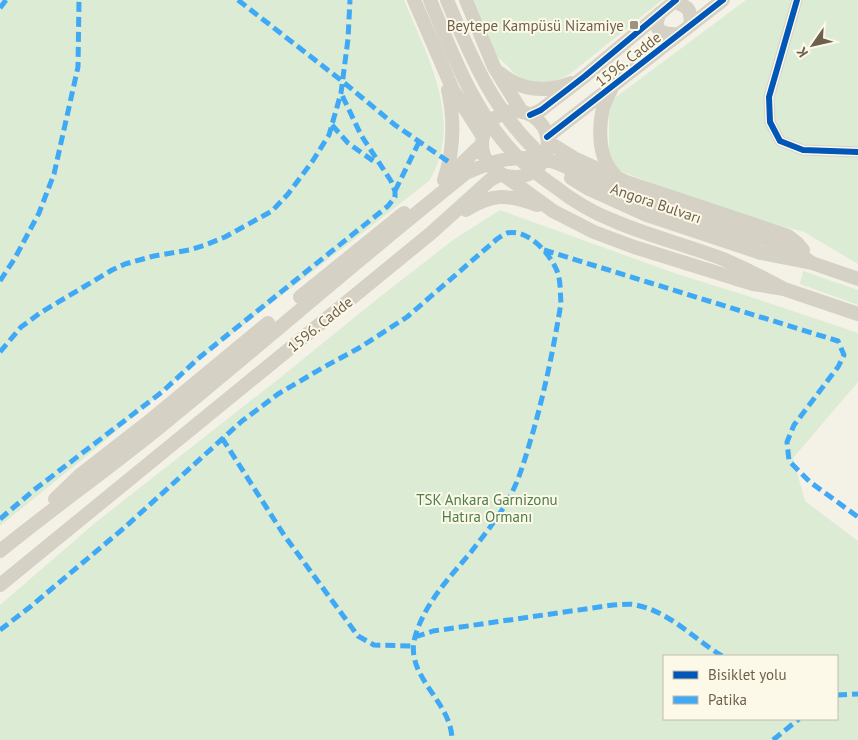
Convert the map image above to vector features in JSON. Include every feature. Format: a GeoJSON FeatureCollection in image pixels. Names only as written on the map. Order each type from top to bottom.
{"type":"FeatureCollection","features":[{"type":"Feature","properties":{"kind":"main road"},"geometry":{"type":"LineString","coordinates":[[414,0],[443,68],[482,140],[483,153],[487,161],[492,168],[503,175],[524,177],[539,168],[545,160],[548,151],[548,139],[541,124],[526,113],[494,67],[466,0]]}},
{"type":"Feature","properties":{"kind":"main road","name":"Angora Bulvarı"},"geometry":{"type":"LineString","coordinates":[[430,0],[465,80],[484,113],[513,153],[584,208],[612,221],[721,259],[753,272],[784,289]]}},
{"type":"Feature","properties":{"kind":"main road","name":"Angora Bulvarı"},"geometry":{"type":"LineString","coordinates":[[448,0],[473,60],[498,105],[526,140],[560,171],[589,189],[644,214],[761,253],[812,263],[858,279]]}},
{"type":"Feature","properties":{"kind":"main road","name":"1596. Cadde"},"geometry":{"type":"LineString","coordinates":[[548,139],[723,0]]}},
{"type":"Feature","properties":{"kind":"main road"},"geometry":{"type":"LineString","coordinates":[[675,1],[686,6],[690,11],[691,25]]}},
{"type":"Feature","properties":{"kind":"main road","name":"1596. Cadde"},"geometry":{"type":"LineString","coordinates":[[41,517],[59,494],[80,475],[152,419],[383,228],[443,182],[482,140],[489,124],[496,118],[513,111],[526,113],[541,110],[675,1]]}},
{"type":"Feature","properties":{"kind":"main road"},"geometry":{"type":"LineString","coordinates":[[660,13],[656,20],[660,30],[668,35],[679,34]]}},
{"type":"Feature","properties":{"kind":"main road"},"geometry":{"type":"LineString","coordinates":[[494,67],[508,79],[521,86],[538,90],[556,88],[585,76]]}},
{"type":"Feature","properties":{"kind":"main road"},"geometry":{"type":"LineString","coordinates":[[443,68],[452,109],[454,130],[449,162],[443,182]]}},
{"type":"Feature","properties":{"kind":"main road"},"geometry":{"type":"LineString","coordinates":[[614,86],[601,111],[601,140],[604,161],[608,169],[617,177]]}},
{"type":"Feature","properties":{"kind":"main road","name":"Angora Bulvarı"},"geometry":{"type":"LineString","coordinates":[[548,139],[574,158],[629,183],[788,236],[797,242],[812,263]]}},
{"type":"Feature","properties":{"kind":"main road","name":"Angora Bulvarı"},"geometry":{"type":"LineString","coordinates":[[497,160],[523,158],[549,160],[610,189],[788,247],[812,263]]}},
{"type":"Feature","properties":{"kind":"main road"},"geometry":{"type":"LineString","coordinates":[[548,207],[540,192],[540,183],[546,173],[559,160],[574,158]]}},
{"type":"Feature","properties":{"kind":"main road","name":"1596. Cadde"},"geometry":{"type":"LineString","coordinates":[[0,551],[41,517],[161,426],[466,174],[497,160]]}},
{"type":"Feature","properties":{"kind":"main road","name":"Angora Bulvarı"},"geometry":{"type":"LineString","coordinates":[[503,175],[548,207],[594,232],[634,247],[753,284],[784,289],[858,314]]}},
{"type":"Feature","properties":{"kind":"main road","name":"1596. Cadde"},"geometry":{"type":"LineString","coordinates":[[0,584],[405,255],[490,180],[503,175]]}},
{"type":"Feature","properties":{"kind":"main road"},"geometry":{"type":"LineString","coordinates":[[430,234],[479,202],[490,197],[507,196],[548,207]]}},
{"type":"Feature","properties":{"kind":"main road"},"geometry":{"type":"LineString","coordinates":[[383,228],[404,226],[411,230],[411,245],[405,255]]}},
{"type":"Feature","properties":{"kind":"street"},"geometry":{"type":"LineString","coordinates":[[797,0],[769,97],[770,122],[780,142],[803,150],[858,152]]}},
{"type":"Feature","properties":{"kind":"green space"},"geometry":{"type":"Polygon","coordinates":[[[0,0],[404,0],[432,66],[439,89],[444,136],[439,159],[429,181],[204,356],[100,445],[0,526],[0,0]]]}},
{"type":"Feature","properties":{"kind":"green space"},"geometry":{"type":"Polygon","coordinates":[[[474,0],[662,0],[570,74],[558,80],[537,83],[517,76],[497,57],[474,0]]]}},
{"type":"Feature","properties":{"kind":"green space"},"geometry":{"type":"Polygon","coordinates":[[[746,0],[858,0],[858,264],[804,232],[722,210],[620,171],[610,159],[609,117],[612,100],[746,0]]]}},
{"type":"Feature","properties":{"kind":"green space","name":"TSK Ankara Garnizonu Hatıra Ormanı"},"geometry":{"type":"Polygon","coordinates":[[[500,210],[677,274],[858,333],[858,382],[793,458],[805,501],[858,541],[858,740],[0,740],[0,605],[95,523],[453,240],[500,210]]]}},
{"type":"Feature","properties":{"kind":"green space"},"geometry":{"type":"Polygon","coordinates":[[[803,271],[858,290],[858,305],[800,284],[803,271]]]}},
{"type":"Feature","properties":{"kind":"marked path"},"geometry":{"type":"LineString","coordinates":[[0,8],[6,0]]}},
{"type":"Feature","properties":{"kind":"marked path"},"geometry":{"type":"LineString","coordinates":[[0,281],[15,258],[39,213],[54,174],[78,67],[79,0]]}},
{"type":"Feature","properties":{"kind":"marked path"},"geometry":{"type":"LineString","coordinates":[[238,0],[395,125],[449,162]]}},
{"type":"Feature","properties":{"kind":"marked path"},"geometry":{"type":"LineString","coordinates":[[0,352],[21,327],[40,313],[112,270],[125,264],[154,256],[189,250],[205,245],[225,237],[272,211],[288,194],[329,135],[341,93],[348,39],[350,0]]}},
{"type":"Feature","properties":{"kind":"marked path"},"geometry":{"type":"LineString","coordinates":[[0,519],[34,490],[162,392],[200,357],[388,206],[395,197],[391,181],[361,135],[341,93]]}},
{"type":"Feature","properties":{"kind":"marked path"},"geometry":{"type":"LineString","coordinates":[[332,125],[348,143],[376,163]]}},
{"type":"Feature","properties":{"kind":"marked path"},"geometry":{"type":"LineString","coordinates":[[395,191],[419,142]]}},
{"type":"Feature","properties":{"kind":"marked path"},"geometry":{"type":"LineString","coordinates":[[0,630],[124,528],[242,421],[278,394],[359,348],[407,317],[497,239],[507,233],[515,233],[523,235],[538,244],[550,258],[560,283],[561,303],[541,400],[516,484],[495,520],[431,602],[415,637],[413,651],[416,664],[445,713],[450,726],[452,740]]}},
{"type":"Feature","properties":{"kind":"marked path"},"geometry":{"type":"LineString","coordinates":[[544,250],[838,341],[844,355],[838,367],[794,425],[787,442],[789,461],[810,482],[858,517]]}},
{"type":"Feature","properties":{"kind":"marked path"},"geometry":{"type":"LineString","coordinates":[[222,438],[284,535],[358,636],[374,645],[414,646]]}},
{"type":"Feature","properties":{"kind":"marked path"},"geometry":{"type":"LineString","coordinates":[[415,637],[433,631],[631,604],[648,609],[671,620],[721,655]]}},
{"type":"Feature","properties":{"kind":"marked path"},"geometry":{"type":"LineString","coordinates":[[838,695],[858,694]]}},
{"type":"Feature","properties":{"kind":"marked path"},"geometry":{"type":"LineString","coordinates":[[773,740],[798,720]]}},
{"type":"Feature","properties":{"kind":"cycle path"},"geometry":{"type":"LineString","coordinates":[[530,115],[541,110],[585,76],[676,0]]}},
{"type":"Feature","properties":{"kind":"cycle path"},"geometry":{"type":"LineString","coordinates":[[547,137],[723,0]]}},
{"type":"Feature","properties":{"kind":"cycle path"},"geometry":{"type":"LineString","coordinates":[[797,0],[769,97],[770,122],[780,141],[803,150],[858,152]]}},
{"type":"Feature","properties":{"kind":"place","name":"Beytepe Kampüsü Nizamiye"},"geometry":{"type":"Point","coordinates":[634,25]}}]}
